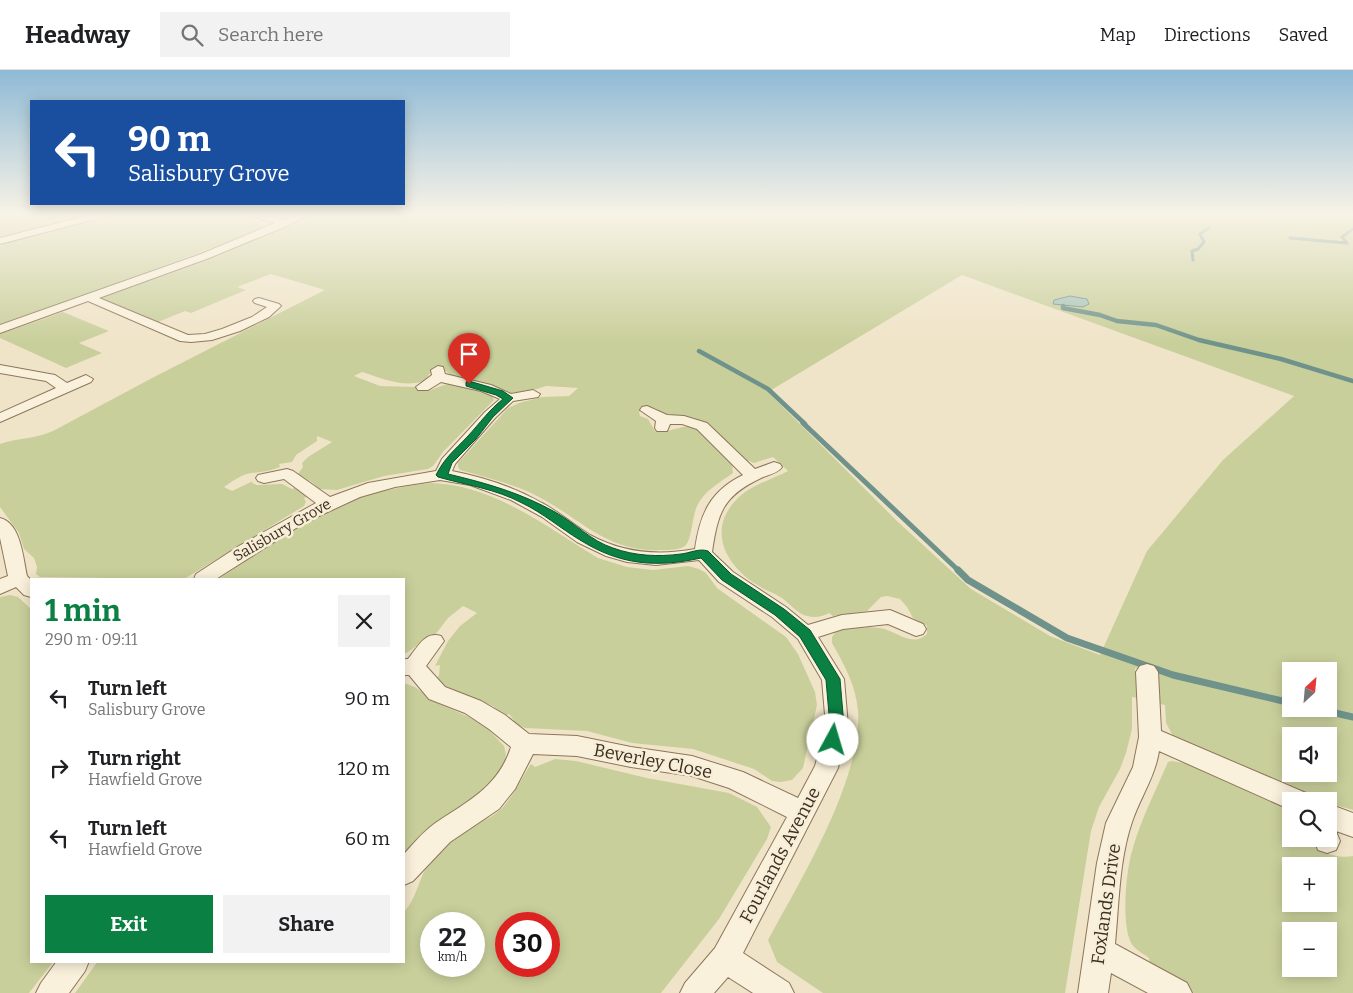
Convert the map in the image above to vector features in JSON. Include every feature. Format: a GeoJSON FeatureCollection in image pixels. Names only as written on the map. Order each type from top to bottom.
{"type":"FeatureCollection","features":[{"type":"Feature","properties":{"kind":"street"},"geometry":{"type":"LineString","coordinates":[[0,329],[202,257]]}},
{"type":"Feature","properties":{"kind":"street"},"geometry":{"type":"LineString","coordinates":[[90,298],[184,338],[195,339],[214,336],[266,315],[274,309],[275,306],[258,301]]}},
{"type":"Feature","properties":{"kind":"street"},"geometry":{"type":"LineString","coordinates":[[0,369],[50,378],[66,388]]}},
{"type":"Feature","properties":{"kind":"street"},"geometry":{"type":"LineString","coordinates":[[423,387],[439,374],[486,388],[509,398]]}},
{"type":"Feature","properties":{"kind":"street"},"geometry":{"type":"LineString","coordinates":[[0,418],[86,379]]}},
{"type":"Feature","properties":{"kind":"street"},"geometry":{"type":"LineString","coordinates":[[442,475],[448,462],[490,415],[509,398],[533,394]]}},
{"type":"Feature","properties":{"kind":"street"},"geometry":{"type":"LineString","coordinates":[[646,410],[663,423],[684,420],[702,426],[752,475]]}},
{"type":"Feature","properties":{"kind":"street"},"geometry":{"type":"LineString","coordinates":[[703,554],[709,519],[728,492],[752,475],[774,467]]}},
{"type":"Feature","properties":{"kind":"street"},"geometry":{"type":"LineString","coordinates":[[264,478],[287,474],[327,503]]}},
{"type":"Feature","properties":{"kind":"street","name":"Salisbury Grove"},"geometry":{"type":"LineString","coordinates":[[204,578],[231,559],[327,503],[398,481],[442,475],[491,487],[524,500],[554,516],[583,537],[608,551],[640,560],[681,558],[703,554]]}},
{"type":"Feature","properties":{"kind":"street"},"geometry":{"type":"LineString","coordinates":[[0,523],[8,534],[25,584],[0,587]]}},
{"type":"Feature","properties":{"kind":"street","name":"Fourlands Avenue"},"geometry":{"type":"LineString","coordinates":[[695,993],[725,958],[804,813],[826,768],[837,726],[833,679],[805,634],[780,612],[726,577],[703,554]]}},
{"type":"Feature","properties":{"kind":"street"},"geometry":{"type":"LineString","coordinates":[[805,634],[890,609],[916,629]]}},
{"type":"Feature","properties":{"kind":"street"},"geometry":{"type":"LineString","coordinates":[[405,871],[441,834],[490,801],[507,781],[520,757],[524,744],[497,722],[473,707],[437,693],[409,667],[434,641]]}},
{"type":"Feature","properties":{"kind":"street","name":"Foxlands Drive"},"geometry":{"type":"LineString","coordinates":[[1093,993],[1100,951],[1111,855],[1119,823],[1144,767],[1150,737],[1146,672]]}},
{"type":"Feature","properties":{"kind":"street"},"geometry":{"type":"LineString","coordinates":[[1150,737],[1282,794]]}},
{"type":"Feature","properties":{"kind":"street","name":"Beverley Close"},"geometry":{"type":"LineString","coordinates":[[524,744],[576,746],[692,766],[735,779],[804,813]]}},
{"type":"Feature","properties":{"kind":"street"},"geometry":{"type":"LineString","coordinates":[[1337,818],[1353,825]]}},
{"type":"Feature","properties":{"kind":"street"},"geometry":{"type":"LineString","coordinates":[[1100,951],[1177,993]]}},
{"type":"Feature","properties":{"kind":"street"},"geometry":{"type":"LineString","coordinates":[[725,958],[780,993]]}},
{"type":"Feature","properties":{"kind":"street"},"geometry":{"type":"LineString","coordinates":[[51,993],[74,963]]}},
{"type":"Feature","properties":{"kind":"green space"},"geometry":{"type":"Polygon","coordinates":[[[0,257],[187,257],[118,283],[0,324],[0,257]]]}},
{"type":"Feature","properties":{"kind":"green space"},"geometry":{"type":"Polygon","coordinates":[[[212,257],[1353,257],[1353,810],[1337,805],[1337,792],[1292,792],[1173,736],[1166,723],[1165,705],[1160,704],[1158,675],[1135,668],[1138,698],[1132,697],[1132,729],[1120,769],[1099,807],[1091,831],[1065,993],[823,993],[777,962],[768,940],[827,829],[840,798],[857,738],[858,711],[855,693],[845,667],[832,643],[832,637],[837,630],[869,627],[880,628],[910,639],[916,639],[927,634],[927,626],[913,618],[900,599],[887,596],[881,597],[867,611],[833,616],[829,613],[818,617],[807,616],[797,611],[779,596],[747,578],[737,568],[729,558],[722,534],[723,522],[728,510],[744,493],[788,471],[773,457],[754,463],[740,457],[702,422],[667,415],[652,407],[646,407],[639,412],[640,416],[648,419],[655,431],[695,427],[732,464],[733,473],[712,488],[700,501],[695,511],[689,539],[685,546],[671,550],[642,549],[624,545],[592,531],[547,501],[521,488],[460,470],[458,467],[458,463],[508,408],[542,397],[569,396],[578,388],[546,386],[511,393],[452,376],[443,369],[433,371],[424,381],[413,383],[391,381],[362,372],[354,376],[380,386],[417,387],[427,391],[450,383],[491,394],[494,400],[443,452],[433,466],[428,469],[384,476],[337,490],[319,489],[298,474],[303,467],[302,463],[308,457],[332,442],[317,436],[317,441],[296,455],[292,462],[279,464],[280,467],[266,471],[245,474],[238,478],[224,487],[232,491],[253,481],[252,483],[257,485],[282,484],[292,489],[296,487],[308,496],[304,498],[306,502],[304,506],[186,578],[40,577],[36,574],[37,567],[34,558],[24,549],[19,533],[0,507],[0,444],[40,436],[53,431],[325,290],[271,274],[237,287],[246,290],[191,313],[185,311],[158,322],[99,299],[212,257]],[[962,275],[768,392],[897,521],[971,589],[1050,636],[1100,655],[1147,551],[1223,460],[1294,396],[962,275]]]}},
{"type":"Feature","properties":{"kind":"green space"},"geometry":{"type":"Polygon","coordinates":[[[63,312],[109,331],[79,343],[102,353],[66,368],[0,338],[0,334],[63,312]]]}},
{"type":"Feature","properties":{"kind":"green space"},"geometry":{"type":"Polygon","coordinates":[[[431,483],[477,491],[498,499],[539,521],[598,558],[627,567],[653,570],[688,566],[706,573],[717,588],[786,637],[798,654],[815,692],[817,705],[803,768],[792,780],[772,781],[754,769],[693,749],[632,743],[587,731],[525,728],[518,725],[509,714],[504,716],[493,706],[452,690],[436,680],[439,675],[440,665],[435,666],[448,641],[460,626],[477,613],[463,606],[448,618],[435,635],[430,636],[405,653],[405,578],[220,578],[292,530],[312,519],[352,500],[401,487],[431,483]]]}},
{"type":"Feature","properties":{"kind":"green space"},"geometry":{"type":"Polygon","coordinates":[[[10,595],[18,597],[30,608],[30,963],[52,963],[29,993],[0,993],[0,597],[10,595]]]}},
{"type":"Feature","properties":{"kind":"green space"},"geometry":{"type":"Polygon","coordinates":[[[405,683],[415,687],[437,703],[469,717],[487,728],[504,746],[506,754],[505,763],[490,786],[405,857],[405,683]]]}},
{"type":"Feature","properties":{"kind":"green space"},"geometry":{"type":"Polygon","coordinates":[[[555,759],[576,761],[647,778],[729,793],[757,807],[771,827],[767,839],[719,919],[661,993],[75,993],[97,963],[405,963],[405,910],[412,900],[430,861],[440,849],[458,834],[478,822],[491,817],[511,798],[531,764],[535,767],[555,759]]]}},
{"type":"Feature","properties":{"kind":"green space"},"geometry":{"type":"Polygon","coordinates":[[[1168,762],[1194,765],[1282,803],[1282,847],[1319,847],[1335,856],[1353,856],[1353,993],[1194,993],[1150,969],[1149,958],[1134,947],[1130,940],[1127,929],[1125,902],[1129,864],[1134,843],[1168,762]]]}},
{"type":"Feature","properties":{"kind":"water"},"geometry":{"type":"Polygon","coordinates":[[[1070,296],[1087,299],[1089,304],[1083,307],[1053,304],[1054,300],[1070,296]]]}},
{"type":"Feature","properties":{"kind":"waterway"},"geometry":{"type":"LineString","coordinates":[[1063,306],[1063,308],[1100,315],[1117,321],[1156,325],[1199,340],[1281,359],[1353,381]]}},
{"type":"Feature","properties":{"kind":"waterway"},"geometry":{"type":"LineString","coordinates":[[699,351],[768,389],[805,424]]}},
{"type":"Feature","properties":{"kind":"waterway"},"geometry":{"type":"LineString","coordinates":[[803,423],[959,571]]}},
{"type":"Feature","properties":{"kind":"waterway"},"geometry":{"type":"LineString","coordinates":[[959,571],[968,580],[1067,638],[1173,675],[1282,701]]}},
{"type":"Feature","properties":{"kind":"waterway"},"geometry":{"type":"LineString","coordinates":[[1338,714],[1353,717]]}},
{"type":"Feature","properties":{"kind":"route"},"geometry":{"type":"LineString","coordinates":[[469,384],[486,388],[509,398],[490,415],[448,462],[442,475],[491,487],[524,500],[554,516],[583,537],[608,551],[640,560],[681,558],[703,554],[726,577],[751,595],[780,612],[805,634],[833,679],[837,726],[833,740]]}}]}
